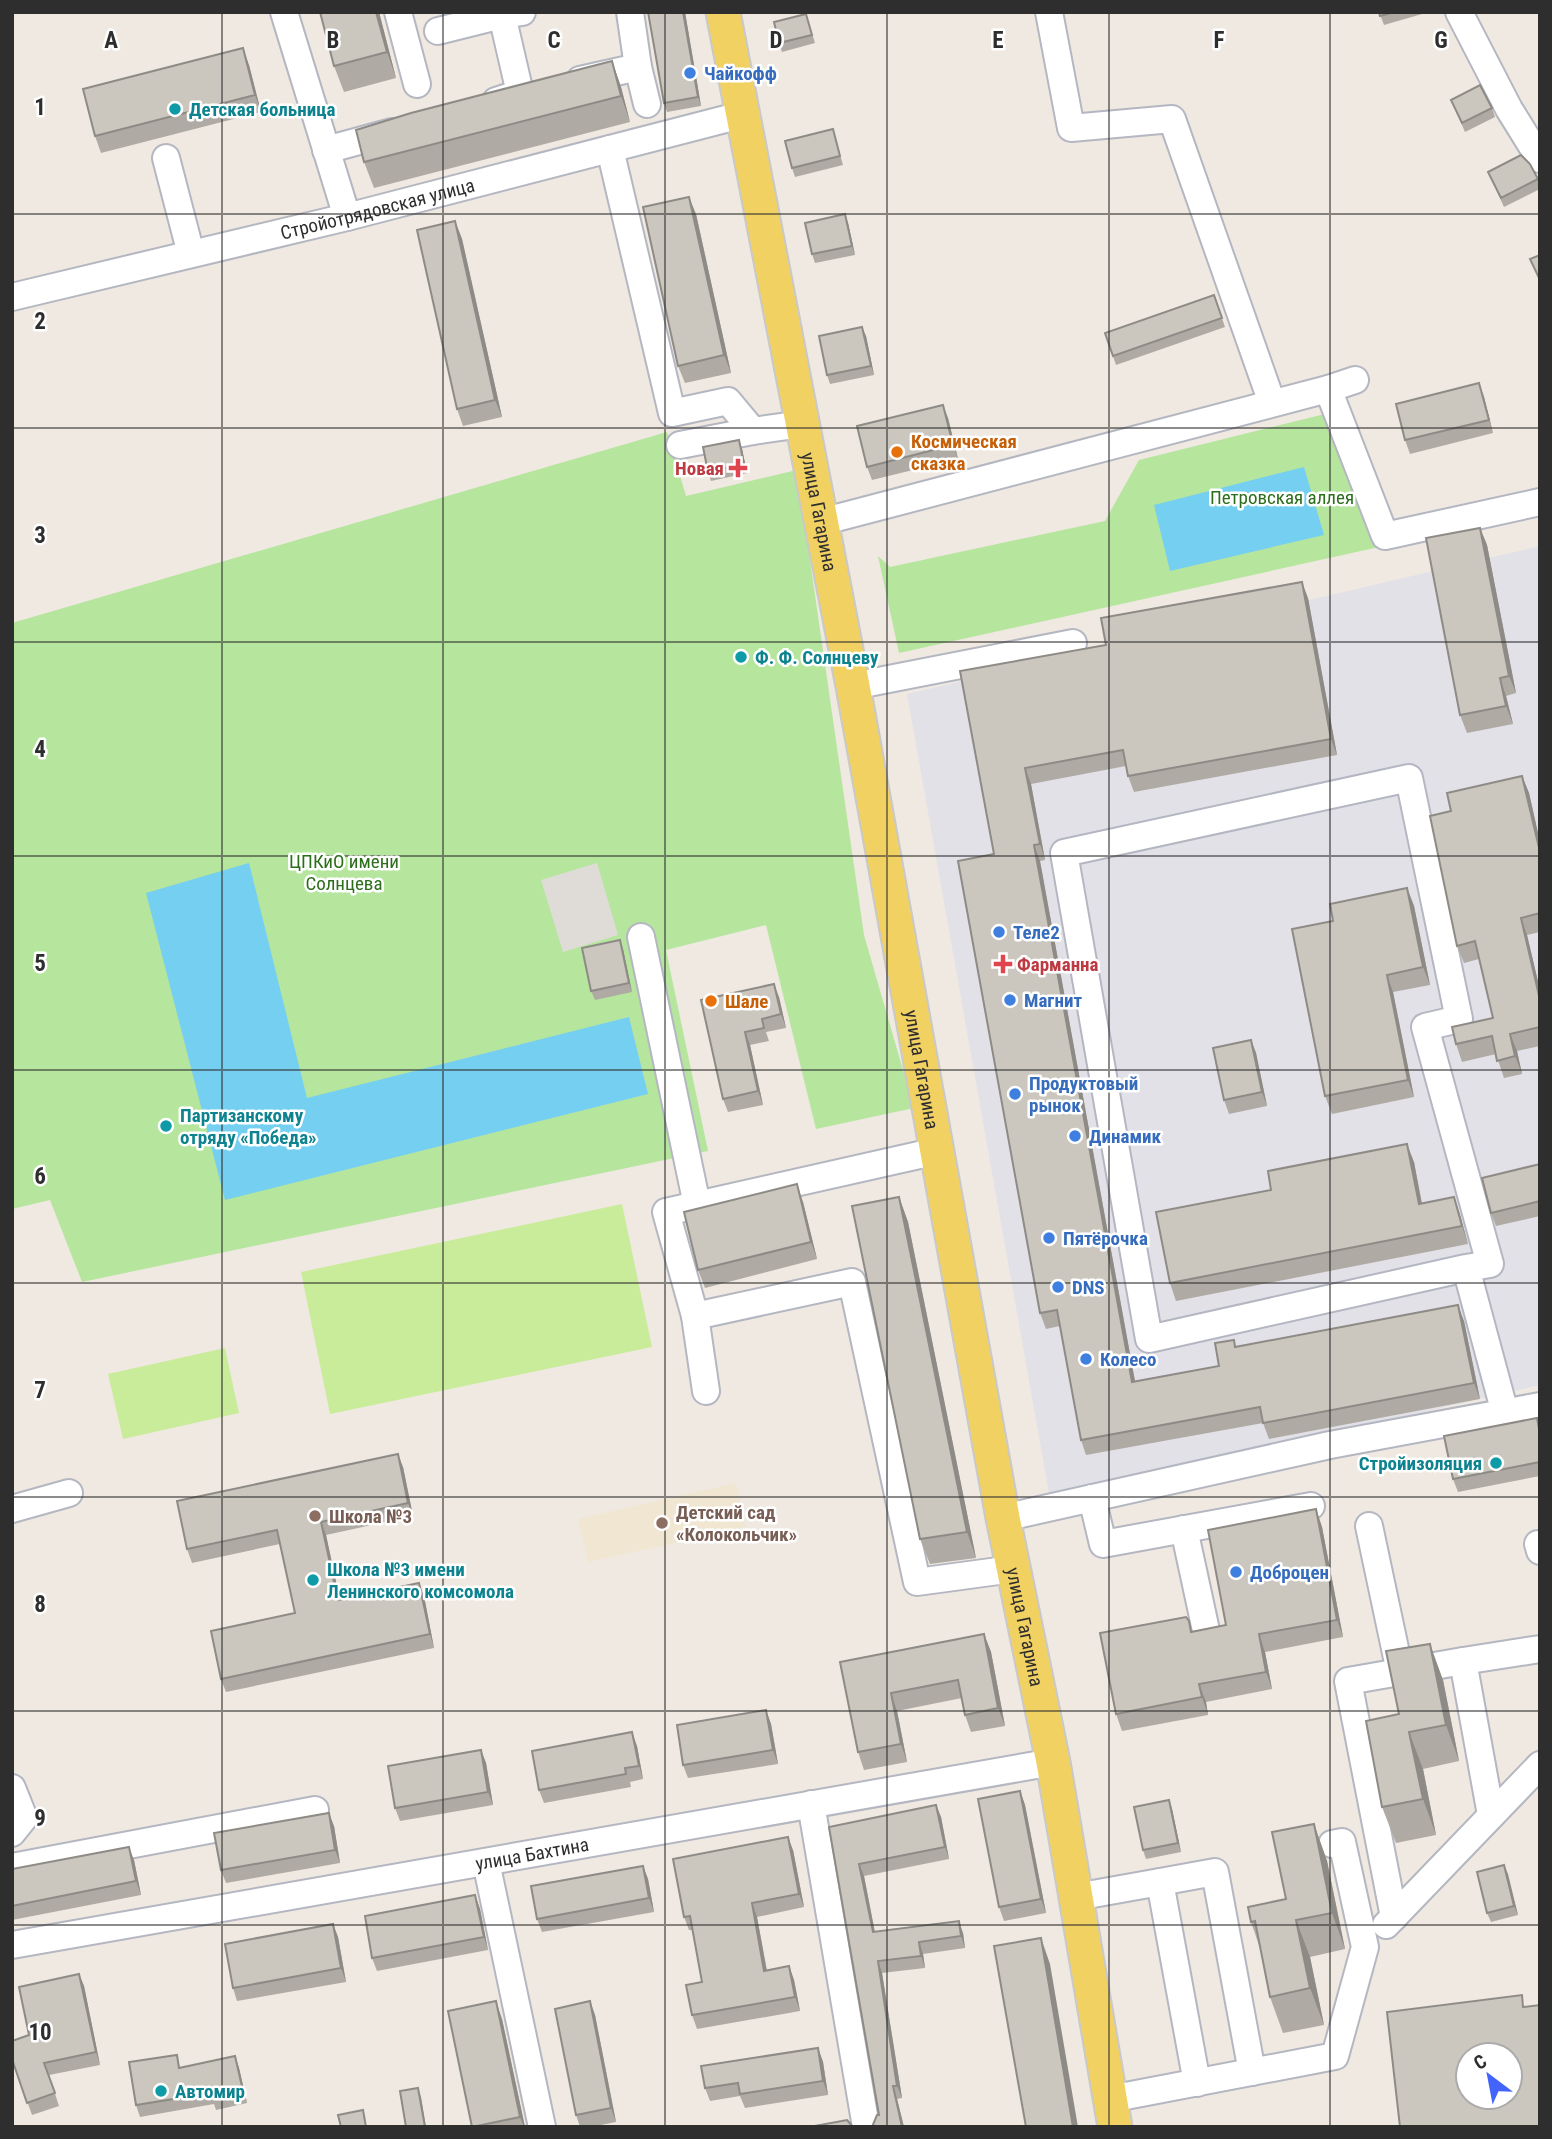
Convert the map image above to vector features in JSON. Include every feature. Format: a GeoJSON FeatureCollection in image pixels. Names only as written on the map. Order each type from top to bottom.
{"type":"FeatureCollection","features":[{"type":"Feature","properties":{"kind":"main road","name":"улица Гагарина"},"geometry":{"type":"LineString","coordinates":[[723,12],[853,686],[1003,1518],[1053,1762],[1113,2113]]}},
{"type":"Feature","properties":{"kind":"street"},"geometry":{"type":"LineString","coordinates":[[284,12],[347,217]]}},
{"type":"Feature","properties":{"kind":"street"},"geometry":{"type":"LineString","coordinates":[[398,12],[417,85]]}},
{"type":"Feature","properties":{"kind":"street"},"geometry":{"type":"LineString","coordinates":[[630,12],[638,67],[648,104]]}},
{"type":"Feature","properties":{"kind":"street"},"geometry":{"type":"LineString","coordinates":[[1049,12],[1071,128],[1172,119],[1272,404]]}},
{"type":"Feature","properties":{"kind":"street"},"geometry":{"type":"LineString","coordinates":[[1460,12],[1509,109],[1540,159]]}},
{"type":"Feature","properties":{"kind":"street"},"geometry":{"type":"LineString","coordinates":[[438,30],[512,13],[520,93]]}},
{"type":"Feature","properties":{"kind":"street"},"geometry":{"type":"LineString","coordinates":[[474,107],[520,93],[638,67]]}},
{"type":"Feature","properties":{"kind":"street","name":"Стройотрядовская улица"},"geometry":{"type":"LineString","coordinates":[[12,297],[347,217],[741,115]]}},
{"type":"Feature","properties":{"kind":"street"},"geometry":{"type":"LineString","coordinates":[[326,150],[410,127]]}},
{"type":"Feature","properties":{"kind":"street"},"geometry":{"type":"LineString","coordinates":[[610,149],[672,413],[728,401],[753,431]]}},
{"type":"Feature","properties":{"kind":"street"},"geometry":{"type":"LineString","coordinates":[[166,158],[191,254]]}},
{"type":"Feature","properties":{"kind":"street"},"geometry":{"type":"LineString","coordinates":[[821,522],[1355,380]]}},
{"type":"Feature","properties":{"kind":"street"},"geometry":{"type":"LineString","coordinates":[[1328,389],[1385,536],[1540,502]]}},
{"type":"Feature","properties":{"kind":"street"},"geometry":{"type":"LineString","coordinates":[[680,445],[802,424]]}},
{"type":"Feature","properties":{"kind":"street"},"geometry":{"type":"LineString","coordinates":[[853,686],[1073,643]]}},
{"type":"Feature","properties":{"kind":"street"},"geometry":{"type":"LineString","coordinates":[[1409,778],[1459,1019],[1425,1027],[1490,1264],[1466,1268],[1149,1339],[1064,853],[1409,778]]}},
{"type":"Feature","properties":{"kind":"street"},"geometry":{"type":"LineString","coordinates":[[641,937],[697,1205]]}},
{"type":"Feature","properties":{"kind":"street"},"geometry":{"type":"LineString","coordinates":[[706,1391],[695,1316],[666,1212],[937,1151]]}},
{"type":"Feature","properties":{"kind":"street"},"geometry":{"type":"LineString","coordinates":[[1466,1268],[1503,1404]]}},
{"type":"Feature","properties":{"kind":"street"},"geometry":{"type":"LineString","coordinates":[[695,1316],[852,1282],[917,1582],[1013,1569]]}},
{"type":"Feature","properties":{"kind":"street"},"geometry":{"type":"LineString","coordinates":[[1003,1518],[1503,1404],[1540,1406]]}},
{"type":"Feature","properties":{"kind":"street"},"geometry":{"type":"LineString","coordinates":[[12,1509],[69,1493]]}},
{"type":"Feature","properties":{"kind":"street"},"geometry":{"type":"LineString","coordinates":[[1092,1498],[1103,1544],[1311,1506]]}},
{"type":"Feature","properties":{"kind":"street"},"geometry":{"type":"LineString","coordinates":[[1369,1526],[1399,1672]]}},
{"type":"Feature","properties":{"kind":"street"},"geometry":{"type":"LineString","coordinates":[[1184,1529],[1205,1626]]}},
{"type":"Feature","properties":{"kind":"street"},"geometry":{"type":"LineString","coordinates":[[1394,1917],[1348,1681],[1540,1649]]}},
{"type":"Feature","properties":{"kind":"street"},"geometry":{"type":"LineString","coordinates":[[1463,1661],[1491,1815]]}},
{"type":"Feature","properties":{"kind":"street","name":"улица Бахтина"},"geometry":{"type":"LineString","coordinates":[[12,1945],[1053,1762]]}},
{"type":"Feature","properties":{"kind":"street"},"geometry":{"type":"LineString","coordinates":[[1365,1947],[1540,1765]]}},
{"type":"Feature","properties":{"kind":"street"},"geometry":{"type":"LineString","coordinates":[[12,1788],[24,1818],[12,1833]]}},
{"type":"Feature","properties":{"kind":"street"},"geometry":{"type":"LineString","coordinates":[[811,1804],[866,2127]]}},
{"type":"Feature","properties":{"kind":"street"},"geometry":{"type":"LineString","coordinates":[[12,1867],[315,1810]]}},
{"type":"Feature","properties":{"kind":"street"},"geometry":{"type":"LineString","coordinates":[[1113,2113],[1197,2083],[1335,2056],[1365,1947],[1342,1842],[1332,1844]]}},
{"type":"Feature","properties":{"kind":"street"},"geometry":{"type":"LineString","coordinates":[[486,1862],[542,2127]]}},
{"type":"Feature","properties":{"kind":"street"},"geometry":{"type":"LineString","coordinates":[[1076,1897],[1223,1871],[1252,2072]]}},
{"type":"Feature","properties":{"kind":"street"},"geometry":{"type":"LineString","coordinates":[[1160,1882],[1197,2083]]}},
{"type":"Feature","properties":{"kind":"shaded area"},"geometry":{"type":"Polygon","coordinates":[[[1540,546],[1540,1385],[1050,1499],[907,694],[1540,546]]]}},
{"type":"Feature","properties":{"kind":"shaded area"},"geometry":{"type":"Polygon","coordinates":[[[597,863],[618,935],[563,952],[541,880],[597,863]]]}},
{"type":"Feature","properties":{"kind":"shaded area","name":"Детский сад «Колокольчик»"},"geometry":{"type":"Polygon","coordinates":[[[736,1483],[745,1527],[588,1562],[578,1519],[736,1483]]]}},
{"type":"Feature","properties":{"kind":"green space","name":"Петровская аллея"},"geometry":{"type":"Polygon","coordinates":[[[1329,413],[1379,547],[899,653],[878,556],[890,567],[1105,521],[1139,460],[1329,413]]]}},
{"type":"Feature","properties":{"kind":"green space","name":"ЦПКиО имени Солнцева"},"geometry":{"type":"Polygon","coordinates":[[[667,432],[686,496],[797,470],[864,935],[914,1108],[816,1129],[766,925],[666,950],[708,1151],[82,1282],[50,1200],[12,1209],[12,623],[667,432]]]}},
{"type":"Feature","properties":{"kind":"green space"},"geometry":{"type":"Polygon","coordinates":[[[622,1204],[652,1347],[330,1414],[301,1272],[622,1204]]]}},
{"type":"Feature","properties":{"kind":"green space"},"geometry":{"type":"Polygon","coordinates":[[[225,1348],[239,1413],[123,1439],[108,1374],[225,1348]]]}},
{"type":"Feature","properties":{"kind":"water"},"geometry":{"type":"Polygon","coordinates":[[[1304,467],[1324,535],[1170,571],[1154,505],[1304,467]]]}},
{"type":"Feature","properties":{"kind":"water"},"geometry":{"type":"Polygon","coordinates":[[[249,863],[307,1098],[629,1017],[648,1094],[225,1200],[146,893],[249,863]]]}},
{"type":"Feature","properties":{"kind":"building"},"geometry":{"type":"Polygon","coordinates":[[[320,12],[376,12],[387,52],[334,66],[320,12]]]}},
{"type":"Feature","properties":{"kind":"building"},"geometry":{"type":"Polygon","coordinates":[[[648,12],[683,12],[698,97],[664,103],[648,12]]]}},
{"type":"Feature","properties":{"kind":"building"},"geometry":{"type":"Polygon","coordinates":[[[1379,12],[1395,12],[1380,16],[1379,12]]]}},
{"type":"Feature","properties":{"kind":"building"},"geometry":{"type":"Polygon","coordinates":[[[806,14],[812,35],[779,43],[774,22],[806,14]]]}},
{"type":"Feature","properties":{"kind":"building","name":"Детская больница"},"geometry":{"type":"Polygon","coordinates":[[[243,48],[255,95],[95,136],[83,89],[243,48]]]}},
{"type":"Feature","properties":{"kind":"building"},"geometry":{"type":"Polygon","coordinates":[[[612,61],[621,96],[364,162],[356,130],[411,113],[612,61]]]}},
{"type":"Feature","properties":{"kind":"building"},"geometry":{"type":"Polygon","coordinates":[[[1480,85],[1492,108],[1462,123],[1451,100],[1480,85]]]}},
{"type":"Feature","properties":{"kind":"building"},"geometry":{"type":"Polygon","coordinates":[[[833,129],[840,156],[792,168],[785,141],[833,129]]]}},
{"type":"Feature","properties":{"kind":"building"},"geometry":{"type":"Polygon","coordinates":[[[1521,155],[1530,164],[1538,179],[1501,198],[1488,172],[1521,155]]]}},
{"type":"Feature","properties":{"kind":"building"},"geometry":{"type":"Polygon","coordinates":[[[689,197],[724,355],[678,366],[643,207],[689,197]]]}},
{"type":"Feature","properties":{"kind":"building"},"geometry":{"type":"Polygon","coordinates":[[[845,214],[852,246],[812,254],[805,223],[845,214]]]}},
{"type":"Feature","properties":{"kind":"building"},"geometry":{"type":"Polygon","coordinates":[[[455,221],[495,400],[457,409],[417,230],[455,221]]]}},
{"type":"Feature","properties":{"kind":"building"},"geometry":{"type":"Polygon","coordinates":[[[1540,255],[1540,280],[1530,259],[1540,255]]]}},
{"type":"Feature","properties":{"kind":"building"},"geometry":{"type":"Polygon","coordinates":[[[1214,295],[1222,318],[1113,356],[1105,333],[1214,295]]]}},
{"type":"Feature","properties":{"kind":"building"},"geometry":{"type":"Polygon","coordinates":[[[862,327],[871,366],[827,375],[819,336],[862,327]]]}},
{"type":"Feature","properties":{"kind":"building"},"geometry":{"type":"Polygon","coordinates":[[[1479,383],[1489,420],[1405,440],[1396,404],[1479,383]]]}},
{"type":"Feature","properties":{"kind":"building"},"geometry":{"type":"Polygon","coordinates":[[[943,405],[953,445],[867,467],[857,426],[943,405]]]}},
{"type":"Feature","properties":{"kind":"building"},"geometry":{"type":"Polygon","coordinates":[[[739,440],[744,464],[708,472],[703,447],[739,440]]]}},
{"type":"Feature","properties":{"kind":"building"},"geometry":{"type":"Polygon","coordinates":[[[1480,528],[1509,676],[1500,678],[1506,706],[1460,715],[1426,538],[1480,528]]]}},
{"type":"Feature","properties":{"kind":"building"},"geometry":{"type":"Polygon","coordinates":[[[1302,582],[1331,739],[1128,776],[1123,750],[1025,768],[1040,844],[1034,845],[1132,1382],[1219,1366],[1215,1343],[1234,1340],[1235,1347],[1458,1305],[1474,1383],[1263,1423],[1260,1407],[1081,1440],[1057,1310],[1040,1313],[958,861],[994,854],[960,671],[1106,645],[1101,618],[1302,582]]]}},
{"type":"Feature","properties":{"kind":"building"},"geometry":{"type":"Polygon","coordinates":[[[1522,776],[1540,852],[1540,913],[1521,918],[1540,1000],[1540,1027],[1510,1034],[1515,1056],[1497,1061],[1492,1036],[1456,1044],[1452,1027],[1493,1018],[1475,941],[1457,946],[1430,816],[1451,811],[1447,793],[1522,776]]]}},
{"type":"Feature","properties":{"kind":"building"},"geometry":{"type":"Polygon","coordinates":[[[1407,888],[1423,967],[1387,975],[1408,1080],[1325,1096],[1292,929],[1333,921],[1330,904],[1407,888]]]}},
{"type":"Feature","properties":{"kind":"building"},"geometry":{"type":"Polygon","coordinates":[[[620,940],[629,983],[591,991],[582,948],[620,940]]]}},
{"type":"Feature","properties":{"kind":"building"},"geometry":{"type":"Polygon","coordinates":[[[774,984],[781,1014],[762,1019],[764,1028],[745,1032],[758,1091],[723,1099],[701,1000],[774,984]]]}},
{"type":"Feature","properties":{"kind":"building"},"geometry":{"type":"Polygon","coordinates":[[[1251,1040],[1262,1092],[1224,1100],[1213,1048],[1251,1040]]]}},
{"type":"Feature","properties":{"kind":"building"},"geometry":{"type":"Polygon","coordinates":[[[1407,1144],[1419,1204],[1454,1197],[1462,1226],[1170,1283],[1156,1212],[1271,1190],[1268,1171],[1407,1144]]]}},
{"type":"Feature","properties":{"kind":"building"},"geometry":{"type":"Polygon","coordinates":[[[1540,1164],[1540,1201],[1491,1213],[1482,1178],[1540,1164]]]}},
{"type":"Feature","properties":{"kind":"building"},"geometry":{"type":"Polygon","coordinates":[[[797,1184],[811,1242],[698,1270],[684,1212],[797,1184]]]}},
{"type":"Feature","properties":{"kind":"building"},"geometry":{"type":"Polygon","coordinates":[[[899,1197],[967,1532],[920,1539],[852,1206],[899,1197]]]}},
{"type":"Feature","properties":{"kind":"building","name":"Стройизоляция"},"geometry":{"type":"Polygon","coordinates":[[[1537,1418],[1540,1462],[1453,1479],[1444,1436],[1537,1418]]]}},
{"type":"Feature","properties":{"kind":"building","name":"Школа №3 имени Ленинского комсомола"},"geometry":{"type":"Polygon","coordinates":[[[398,1454],[408,1503],[321,1522],[338,1600],[419,1583],[430,1634],[221,1679],[211,1631],[295,1613],[277,1530],[187,1549],[177,1501],[398,1454]]]}},
{"type":"Feature","properties":{"kind":"building"},"geometry":{"type":"Polygon","coordinates":[[[1316,1509],[1337,1620],[1259,1634],[1266,1672],[1199,1684],[1202,1697],[1116,1714],[1100,1633],[1186,1617],[1191,1632],[1226,1625],[1208,1530],[1316,1509]]]}},
{"type":"Feature","properties":{"kind":"building"},"geometry":{"type":"Polygon","coordinates":[[[984,1634],[998,1708],[965,1715],[958,1680],[891,1693],[901,1744],[858,1752],[840,1662],[984,1634]]]}},
{"type":"Feature","properties":{"kind":"building"},"geometry":{"type":"Polygon","coordinates":[[[1430,1644],[1446,1725],[1409,1732],[1423,1799],[1382,1807],[1366,1721],[1399,1714],[1386,1651],[1430,1644]]]}},
{"type":"Feature","properties":{"kind":"building"},"geometry":{"type":"Polygon","coordinates":[[[766,1710],[773,1750],[683,1765],[677,1725],[766,1710]]]}},
{"type":"Feature","properties":{"kind":"building"},"geometry":{"type":"Polygon","coordinates":[[[632,1732],[639,1766],[625,1768],[626,1774],[539,1790],[532,1751],[632,1732]]]}},
{"type":"Feature","properties":{"kind":"building"},"geometry":{"type":"Polygon","coordinates":[[[481,1750],[488,1792],[395,1808],[388,1766],[481,1750]]]}},
{"type":"Feature","properties":{"kind":"building"},"geometry":{"type":"Polygon","coordinates":[[[1020,1791],[1041,1899],[999,1907],[978,1799],[1020,1791]]]}},
{"type":"Feature","properties":{"kind":"building"},"geometry":{"type":"Polygon","coordinates":[[[1169,1800],[1178,1843],[1143,1850],[1134,1807],[1169,1800]]]}},
{"type":"Feature","properties":{"kind":"building"},"geometry":{"type":"Polygon","coordinates":[[[936,1805],[945,1847],[859,1864],[873,1932],[959,1921],[961,1936],[919,1942],[921,1956],[878,1961],[897,2086],[893,2086],[902,2127],[872,2127],[879,2115],[829,1827],[936,1805]]]}},
{"type":"Feature","properties":{"kind":"building"},"geometry":{"type":"Polygon","coordinates":[[[329,1813],[335,1850],[221,1870],[214,1833],[329,1813]]]}},
{"type":"Feature","properties":{"kind":"building"},"geometry":{"type":"Polygon","coordinates":[[[1314,1824],[1332,1913],[1296,1920],[1310,1988],[1270,1997],[1255,1921],[1251,1922],[1248,1907],[1286,1899],[1272,1832],[1314,1824]]]}},
{"type":"Feature","properties":{"kind":"building"},"geometry":{"type":"Polygon","coordinates":[[[788,1837],[799,1894],[752,1903],[764,1971],[789,1966],[795,1997],[692,2015],[686,1985],[702,1982],[690,1916],[684,1917],[673,1859],[788,1837]]]}},
{"type":"Feature","properties":{"kind":"building"},"geometry":{"type":"Polygon","coordinates":[[[129,1847],[136,1881],[12,1906],[12,1869],[129,1847]]]}},
{"type":"Feature","properties":{"kind":"building"},"geometry":{"type":"Polygon","coordinates":[[[1504,1865],[1514,1906],[1487,1913],[1477,1872],[1504,1865]]]}},
{"type":"Feature","properties":{"kind":"building"},"geometry":{"type":"Polygon","coordinates":[[[643,1866],[649,1898],[537,1919],[531,1886],[643,1866]]]}},
{"type":"Feature","properties":{"kind":"building"},"geometry":{"type":"Polygon","coordinates":[[[475,1895],[484,1937],[372,1958],[365,1916],[475,1895]]]}},
{"type":"Feature","properties":{"kind":"building"},"geometry":{"type":"Polygon","coordinates":[[[333,1924],[341,1968],[233,1988],[225,1944],[333,1924]]]}},
{"type":"Feature","properties":{"kind":"building"},"geometry":{"type":"Polygon","coordinates":[[[1041,1938],[1073,2127],[1026,2127],[994,1946],[1041,1938]]]}},
{"type":"Feature","properties":{"kind":"building"},"geometry":{"type":"Polygon","coordinates":[[[79,1974],[96,2052],[44,2063],[55,2093],[27,2103],[12,2059],[12,2041],[29,2035],[19,1987],[79,1974]]]}},
{"type":"Feature","properties":{"kind":"building"},"geometry":{"type":"Polygon","coordinates":[[[1522,1995],[1523,2007],[1540,2005],[1540,2127],[1400,2127],[1387,2012],[1522,1995]]]}},
{"type":"Feature","properties":{"kind":"building"},"geometry":{"type":"Polygon","coordinates":[[[496,2001],[520,2117],[472,2127],[448,2011],[496,2001]]]}},
{"type":"Feature","properties":{"kind":"building"},"geometry":{"type":"Polygon","coordinates":[[[590,2001],[611,2108],[576,2115],[555,2009],[590,2001]]]}},
{"type":"Feature","properties":{"kind":"building"},"geometry":{"type":"Polygon","coordinates":[[[818,2048],[823,2081],[740,2094],[738,2083],[705,2088],[701,2066],[818,2048]]]}},
{"type":"Feature","properties":{"kind":"building"},"geometry":{"type":"Polygon","coordinates":[[[177,2055],[179,2068],[235,2056],[243,2091],[212,2098],[211,2093],[136,2105],[129,2062],[177,2055]]]}},
{"type":"Feature","properties":{"kind":"building"},"geometry":{"type":"Polygon","coordinates":[[[418,2088],[425,2127],[406,2127],[400,2091],[418,2088]]]}},
{"type":"Feature","properties":{"kind":"building"},"geometry":{"type":"Polygon","coordinates":[[[363,2110],[366,2127],[341,2127],[338,2115],[363,2110]]]}},
{"type":"Feature","properties":{"kind":"building"},"geometry":{"type":"Polygon","coordinates":[[[847,2120],[853,2127],[809,2127],[847,2120]]]}},
{"type":"Feature","properties":{"kind":"place","name":"Чайкофф"},"geometry":{"type":"Point","coordinates":[690,73]}},
{"type":"Feature","properties":{"kind":"place","name":"Детская больница"},"geometry":{"type":"Point","coordinates":[175,109]}},
{"type":"Feature","properties":{"kind":"place","name":"Космическая сказка"},"geometry":{"type":"Point","coordinates":[897,452]}},
{"type":"Feature","properties":{"kind":"place","name":"Новая"},"geometry":{"type":"Point","coordinates":[738,468]}},
{"type":"Feature","properties":{"kind":"place","name":"Ф. Ф. Солнцеву"},"geometry":{"type":"Point","coordinates":[741,657]}},
{"type":"Feature","properties":{"kind":"place","name":"Теле2"},"geometry":{"type":"Point","coordinates":[999,932]}},
{"type":"Feature","properties":{"kind":"place","name":"Фарманна"},"geometry":{"type":"Point","coordinates":[1003,964]}},
{"type":"Feature","properties":{"kind":"place","name":"Магнит"},"geometry":{"type":"Point","coordinates":[1010,1000]}},
{"type":"Feature","properties":{"kind":"place","name":"Шале"},"geometry":{"type":"Point","coordinates":[711,1001]}},
{"type":"Feature","properties":{"kind":"place","name":"Продуктовый рынок"},"geometry":{"type":"Point","coordinates":[1015,1094]}},
{"type":"Feature","properties":{"kind":"place","name":"Партизанскому отряду «Победа»"},"geometry":{"type":"Point","coordinates":[166,1126]}},
{"type":"Feature","properties":{"kind":"place","name":"Динамик"},"geometry":{"type":"Point","coordinates":[1075,1136]}},
{"type":"Feature","properties":{"kind":"place","name":"Пятёрочка"},"geometry":{"type":"Point","coordinates":[1049,1238]}},
{"type":"Feature","properties":{"kind":"place","name":"DNS"},"geometry":{"type":"Point","coordinates":[1058,1287]}},
{"type":"Feature","properties":{"kind":"place","name":"Колесо"},"geometry":{"type":"Point","coordinates":[1086,1359]}},
{"type":"Feature","properties":{"kind":"place","name":"Стройизоляция"},"geometry":{"type":"Point","coordinates":[1496,1463]}},
{"type":"Feature","properties":{"kind":"place","name":"Школа №3"},"geometry":{"type":"Point","coordinates":[315,1516]}},
{"type":"Feature","properties":{"kind":"place","name":"Детский сад «Колокольчик»"},"geometry":{"type":"Point","coordinates":[662,1523]}},
{"type":"Feature","properties":{"kind":"place","name":"Доброцен"},"geometry":{"type":"Point","coordinates":[1236,1572]}},
{"type":"Feature","properties":{"kind":"place","name":"Школа №3 имени Ленинского комсомола"},"geometry":{"type":"Point","coordinates":[313,1580]}},
{"type":"Feature","properties":{"kind":"place","name":"Автомир"},"geometry":{"type":"Point","coordinates":[161,2091]}}]}
